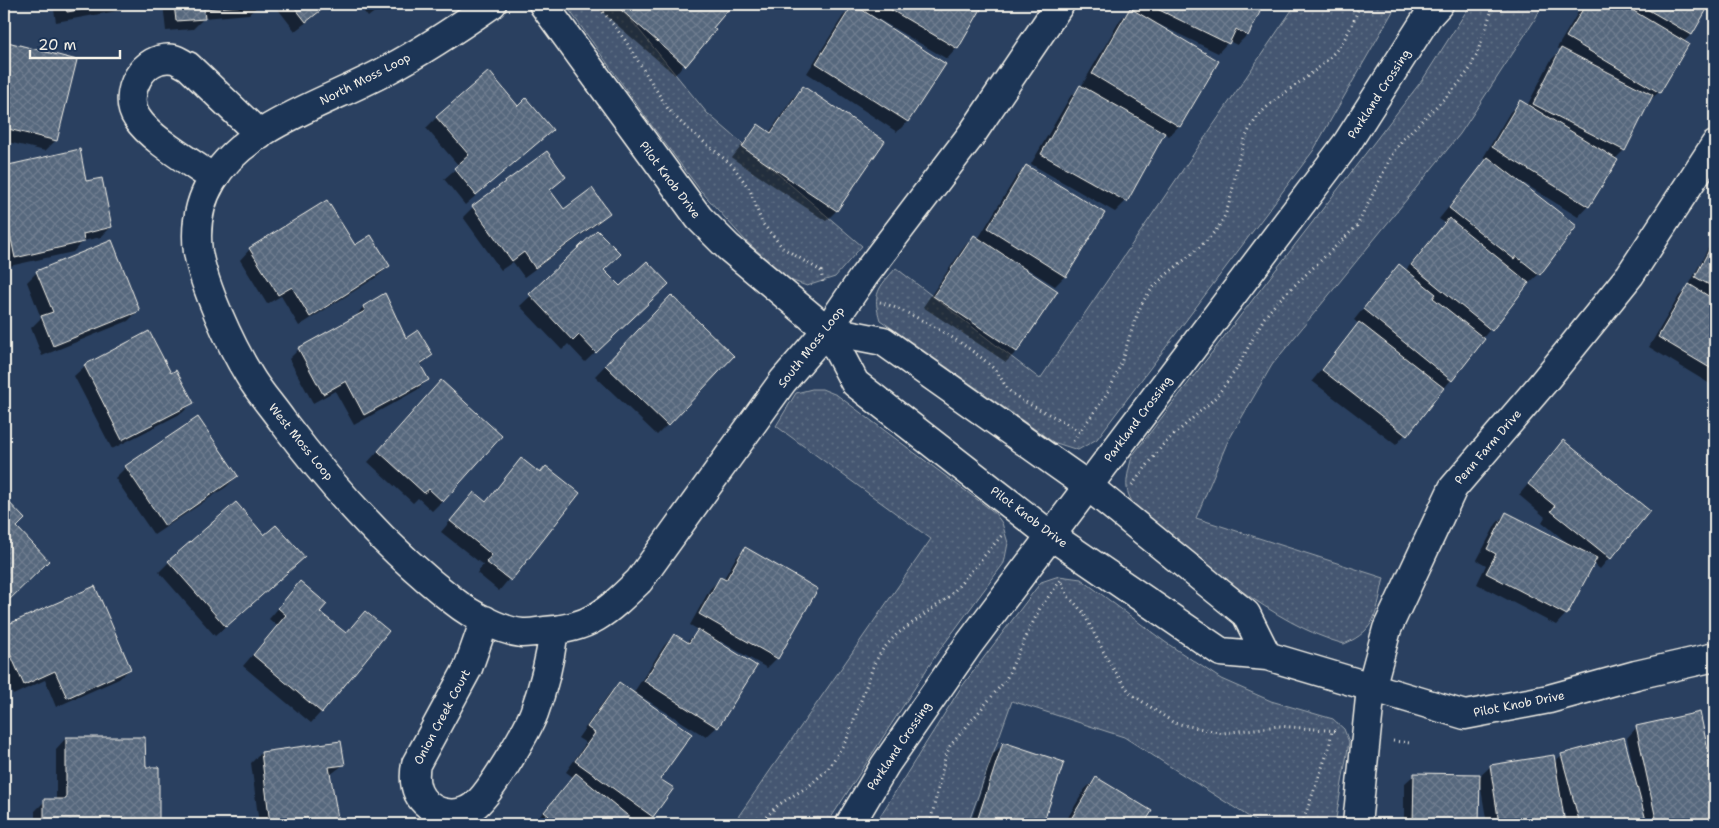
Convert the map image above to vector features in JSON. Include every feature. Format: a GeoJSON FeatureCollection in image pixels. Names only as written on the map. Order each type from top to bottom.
{"type":"FeatureCollection","features":[{"type":"Feature","properties":{"kind":"street","name":"North Moss Loop"},"geometry":{"type":"LineString","coordinates":[[235,152],[260,134],[301,110],[388,70],[459,28],[492,4]]}},
{"type":"Feature","properties":{"kind":"street","name":"Pilot Knob Drive"},"geometry":{"type":"LineString","coordinates":[[543,4],[698,218],[728,247],[827,330],[855,383],[1050,535],[1221,652],[1266,656],[1464,715],[1550,699],[1636,675],[1715,657]]}},
{"type":"Feature","properties":{"kind":"street","name":"South Moss Loop"},"geometry":{"type":"LineString","coordinates":[[521,633],[554,631],[582,626],[612,607],[639,581],[783,381],[827,330],[972,134],[1060,4]]}},
{"type":"Feature","properties":{"kind":"street","name":"Parkland Crossing"},"geometry":{"type":"LineString","coordinates":[[850,824],[890,757],[969,644],[1347,143],[1433,8]]}},
{"type":"Feature","properties":{"kind":"street"},"geometry":{"type":"LineString","coordinates":[[213,178],[145,129],[135,117],[131,101],[134,84],[149,65],[160,60],[174,59],[188,66],[260,134]]}},
{"type":"Feature","properties":{"kind":"street","name":"Penn Farm Drive"},"geometry":{"type":"LineString","coordinates":[[1357,824],[1370,688],[1387,628],[1453,488],[1542,384],[1630,275],[1715,145]]}},
{"type":"Feature","properties":{"kind":"street","name":"West Moss Loop"},"geometry":{"type":"LineString","coordinates":[[235,152],[213,178],[202,199],[197,227],[198,251],[211,296],[249,375],[296,439],[347,498],[406,559],[456,604],[485,620],[521,633]]}},
{"type":"Feature","properties":{"kind":"street","name":"Pilot Knob Drive"},"geometry":{"type":"LineString","coordinates":[[827,330],[884,341],[1088,486],[1246,614],[1266,656]]}},
{"type":"Feature","properties":{"kind":"street","name":"Onion Creek Court"},"geometry":{"type":"LineString","coordinates":[[485,620],[468,668],[416,764],[415,783],[419,794],[429,806],[443,813],[459,814],[476,805],[509,760],[534,714],[549,666],[554,631]]}},
{"type":"Feature","properties":{"kind":"path"},"geometry":{"type":"LineString","coordinates":[[597,4],[625,40],[668,109],[680,122],[733,166],[750,190],[762,223],[783,248],[821,271],[824,285],[896,308],[970,350],[995,370],[1010,393],[1080,432]]}},
{"type":"Feature","properties":{"kind":"path"},"geometry":{"type":"LineString","coordinates":[[1072,444],[1113,383],[1144,300],[1159,282],[1212,232],[1224,217],[1243,146],[1253,122],[1272,102],[1321,68],[1339,50],[1353,24],[1360,4]]}},
{"type":"Feature","properties":{"kind":"path"},"geometry":{"type":"LineString","coordinates":[[1128,490],[1163,446],[1216,397],[1236,370],[1264,318],[1277,302],[1357,226],[1393,152],[1402,139],[1455,88],[1470,69],[1494,4]]}},
{"type":"Feature","properties":{"kind":"path"},"geometry":{"type":"LineString","coordinates":[[759,824],[778,805],[810,786],[828,769],[847,739],[874,664],[883,649],[897,634],[949,597],[1003,533]]}},
{"type":"Feature","properties":{"kind":"path"},"geometry":{"type":"LineString","coordinates":[[930,824],[945,758],[950,746],[1005,681],[1040,608],[1061,580],[1068,596],[1083,612],[1110,664],[1130,694],[1174,723],[1223,733],[1279,726],[1332,730],[1410,744]]}},
{"type":"Feature","properties":{"kind":"path"},"geometry":{"type":"LineString","coordinates":[[1302,824],[1329,748],[1332,730]]}},
{"type":"Feature","properties":{"kind":"shaded area"},"geometry":{"type":"Polygon","coordinates":[[[565,4],[618,4],[707,113],[862,246],[835,277],[807,286],[790,280],[745,240],[700,190],[565,4]]]}},
{"type":"Feature","properties":{"kind":"shaded area"},"geometry":{"type":"Polygon","coordinates":[[[1296,4],[1397,4],[1313,151],[1097,439],[1078,450],[1053,442],[880,320],[877,304],[878,292],[896,268],[1040,379],[1296,4]]]}},
{"type":"Feature","properties":{"kind":"shaded area"},"geometry":{"type":"Polygon","coordinates":[[[1471,4],[1543,4],[1534,21],[1460,134],[1272,365],[1227,443],[1196,518],[1384,578],[1374,618],[1363,632],[1344,644],[1317,635],[1265,606],[1214,571],[1143,516],[1128,494],[1128,474],[1132,456],[1423,79],[1471,4]]]}},
{"type":"Feature","properties":{"kind":"shaded area"},"geometry":{"type":"Polygon","coordinates":[[[812,389],[822,389],[837,395],[994,512],[1002,523],[1008,543],[1004,563],[936,655],[827,824],[733,824],[931,539],[776,426],[796,393],[812,389]]]}},
{"type":"Feature","properties":{"kind":"shaded area"},"geometry":{"type":"Polygon","coordinates":[[[1059,576],[1081,579],[1165,642],[1221,679],[1271,701],[1333,719],[1344,729],[1349,742],[1335,824],[1260,824],[1124,737],[1012,701],[968,824],[875,824],[960,689],[1041,582],[1059,576]]]}},
{"type":"Feature","properties":{"kind":"building"},"geometry":{"type":"Polygon","coordinates":[[[65,4],[114,4],[67,12],[65,4]]]}},
{"type":"Feature","properties":{"kind":"building"},"geometry":{"type":"Polygon","coordinates":[[[174,4],[261,4],[204,9],[205,19],[176,21],[174,4]]]}},
{"type":"Feature","properties":{"kind":"building"},"geometry":{"type":"Polygon","coordinates":[[[292,4],[329,4],[306,22],[292,4]]]}},
{"type":"Feature","properties":{"kind":"building"},"geometry":{"type":"Polygon","coordinates":[[[614,4],[733,4],[713,28],[716,30],[686,66],[614,4]]]}},
{"type":"Feature","properties":{"kind":"building"},"geometry":{"type":"Polygon","coordinates":[[[853,4],[946,64],[908,122],[816,63],[853,4]]]}},
{"type":"Feature","properties":{"kind":"building"},"geometry":{"type":"Polygon","coordinates":[[[881,4],[984,4],[958,49],[881,4]]]}},
{"type":"Feature","properties":{"kind":"building"},"geometry":{"type":"Polygon","coordinates":[[[1147,4],[1248,4],[1260,12],[1248,36],[1236,29],[1229,44],[1147,4]]]}},
{"type":"Feature","properties":{"kind":"building"},"geometry":{"type":"Polygon","coordinates":[[[1586,4],[1622,4],[1689,44],[1660,93],[1566,37],[1586,4]]]}},
{"type":"Feature","properties":{"kind":"building"},"geometry":{"type":"Polygon","coordinates":[[[1638,4],[1710,4],[1692,35],[1638,4]]]}},
{"type":"Feature","properties":{"kind":"building"},"geometry":{"type":"Polygon","coordinates":[[[1130,8],[1219,61],[1180,127],[1092,74],[1130,8]]]}},
{"type":"Feature","properties":{"kind":"building"},"geometry":{"type":"Polygon","coordinates":[[[4,41],[77,60],[57,141],[4,128],[4,41]]]}},
{"type":"Feature","properties":{"kind":"building"},"geometry":{"type":"Polygon","coordinates":[[[1561,48],[1653,95],[1625,151],[1533,104],[1561,48]]]}},
{"type":"Feature","properties":{"kind":"building"},"geometry":{"type":"Polygon","coordinates":[[[489,71],[518,106],[526,98],[553,130],[476,195],[454,168],[469,155],[436,117],[489,71]]]}},
{"type":"Feature","properties":{"kind":"building"},"geometry":{"type":"Polygon","coordinates":[[[1080,85],[1165,133],[1127,202],[1041,154],[1080,85]]]}},
{"type":"Feature","properties":{"kind":"building"},"geometry":{"type":"Polygon","coordinates":[[[803,86],[885,141],[837,211],[742,147],[758,124],[771,133],[803,86]]]}},
{"type":"Feature","properties":{"kind":"building"},"geometry":{"type":"Polygon","coordinates":[[[1520,100],[1618,160],[1589,207],[1492,147],[1520,100]]]}},
{"type":"Feature","properties":{"kind":"building"},"geometry":{"type":"Polygon","coordinates":[[[80,149],[86,181],[102,178],[112,227],[83,234],[84,242],[15,258],[4,205],[4,166],[80,149]]]}},
{"type":"Feature","properties":{"kind":"building"},"geometry":{"type":"Polygon","coordinates":[[[547,151],[566,177],[550,190],[564,209],[592,188],[610,213],[535,268],[524,252],[512,261],[472,206],[547,151]]]}},
{"type":"Feature","properties":{"kind":"building"},"geometry":{"type":"Polygon","coordinates":[[[1488,157],[1577,226],[1540,275],[1516,256],[1514,259],[1449,208],[1488,157]]]}},
{"type":"Feature","properties":{"kind":"building"},"geometry":{"type":"Polygon","coordinates":[[[1026,165],[1105,213],[1066,277],[988,228],[1026,165]]]}},
{"type":"Feature","properties":{"kind":"building"},"geometry":{"type":"Polygon","coordinates":[[[327,200],[355,245],[371,235],[390,266],[310,317],[292,287],[278,295],[249,248],[327,200]]]}},
{"type":"Feature","properties":{"kind":"building"},"geometry":{"type":"Polygon","coordinates":[[[1449,218],[1529,283],[1492,331],[1411,265],[1449,218]]]}},
{"type":"Feature","properties":{"kind":"building"},"geometry":{"type":"Polygon","coordinates":[[[597,230],[621,254],[604,270],[620,286],[647,261],[669,284],[596,353],[579,335],[573,341],[529,294],[597,230]]]}},
{"type":"Feature","properties":{"kind":"building"},"geometry":{"type":"Polygon","coordinates":[[[974,235],[1058,291],[1017,352],[933,296],[974,235]]]}},
{"type":"Feature","properties":{"kind":"building"},"geometry":{"type":"Polygon","coordinates":[[[1715,239],[1715,288],[1695,277],[1715,239]]]}},
{"type":"Feature","properties":{"kind":"building"},"geometry":{"type":"Polygon","coordinates":[[[112,240],[140,311],[53,346],[41,316],[53,312],[36,271],[112,240]]]}},
{"type":"Feature","properties":{"kind":"building"},"geometry":{"type":"Polygon","coordinates":[[[1399,264],[1436,294],[1433,298],[1485,339],[1452,381],[1363,309],[1399,264]]]}},
{"type":"Feature","properties":{"kind":"building"},"geometry":{"type":"Polygon","coordinates":[[[1689,284],[1715,300],[1715,371],[1658,337],[1689,284]]]}},
{"type":"Feature","properties":{"kind":"building"},"geometry":{"type":"Polygon","coordinates":[[[385,293],[406,338],[418,330],[433,355],[420,364],[429,380],[364,415],[346,381],[323,394],[298,348],[365,311],[363,306],[385,293]]]}},
{"type":"Feature","properties":{"kind":"building"},"geometry":{"type":"Polygon","coordinates":[[[671,295],[734,356],[668,426],[605,365],[671,295]]]}},
{"type":"Feature","properties":{"kind":"building"},"geometry":{"type":"Polygon","coordinates":[[[1359,322],[1444,388],[1407,436],[1322,370],[1359,322]]]}},
{"type":"Feature","properties":{"kind":"building"},"geometry":{"type":"Polygon","coordinates":[[[149,331],[171,373],[176,370],[194,403],[122,440],[84,365],[149,331]]]}},
{"type":"Feature","properties":{"kind":"building"},"geometry":{"type":"Polygon","coordinates":[[[441,380],[502,436],[443,502],[429,489],[424,493],[378,451],[441,380]]]}},
{"type":"Feature","properties":{"kind":"building"},"geometry":{"type":"Polygon","coordinates":[[[198,417],[238,476],[165,526],[125,466],[198,417]]]}},
{"type":"Feature","properties":{"kind":"building"},"geometry":{"type":"Polygon","coordinates":[[[1563,440],[1650,511],[1611,559],[1551,511],[1555,506],[1528,484],[1563,440]]]}},
{"type":"Feature","properties":{"kind":"building"},"geometry":{"type":"Polygon","coordinates":[[[521,458],[540,473],[546,466],[580,493],[511,581],[486,562],[492,555],[450,521],[474,492],[486,502],[521,458]]]}},
{"type":"Feature","properties":{"kind":"building"},"geometry":{"type":"Polygon","coordinates":[[[4,497],[25,519],[17,527],[49,561],[4,605],[4,497]]]}},
{"type":"Feature","properties":{"kind":"building"},"geometry":{"type":"Polygon","coordinates":[[[236,502],[264,535],[276,525],[305,557],[226,627],[168,561],[236,502]]]}},
{"type":"Feature","properties":{"kind":"building"},"geometry":{"type":"Polygon","coordinates":[[[1506,512],[1597,558],[1567,615],[1486,573],[1496,554],[1487,549],[1506,512]]]}},
{"type":"Feature","properties":{"kind":"building"},"geometry":{"type":"Polygon","coordinates":[[[745,547],[818,589],[778,659],[699,614],[720,577],[726,580],[745,547]]]}},
{"type":"Feature","properties":{"kind":"building"},"geometry":{"type":"Polygon","coordinates":[[[300,581],[327,604],[320,612],[346,633],[365,611],[389,631],[322,713],[253,655],[286,615],[278,608],[300,581]]]}},
{"type":"Feature","properties":{"kind":"building"},"geometry":{"type":"Polygon","coordinates":[[[95,586],[131,669],[67,698],[55,671],[24,685],[4,640],[4,626],[95,586]]]}},
{"type":"Feature","properties":{"kind":"building"},"geometry":{"type":"Polygon","coordinates":[[[698,629],[757,666],[718,728],[644,681],[674,634],[689,643],[698,629]]]}},
{"type":"Feature","properties":{"kind":"building"},"geometry":{"type":"Polygon","coordinates":[[[619,682],[692,734],[660,779],[674,788],[653,817],[575,761],[595,733],[587,727],[619,682]]]}},
{"type":"Feature","properties":{"kind":"building"},"geometry":{"type":"Polygon","coordinates":[[[1700,712],[1715,784],[1715,824],[1657,824],[1636,726],[1700,712]]]}},
{"type":"Feature","properties":{"kind":"building"},"geometry":{"type":"Polygon","coordinates":[[[66,737],[145,737],[146,767],[159,767],[159,824],[44,824],[44,799],[66,799],[66,737]]]}},
{"type":"Feature","properties":{"kind":"building"},"geometry":{"type":"Polygon","coordinates":[[[1624,737],[1647,824],[1580,824],[1561,754],[1624,737]]]}},
{"type":"Feature","properties":{"kind":"building"},"geometry":{"type":"Polygon","coordinates":[[[341,741],[345,765],[329,767],[339,824],[270,824],[261,752],[341,741]]]}},
{"type":"Feature","properties":{"kind":"building"},"geometry":{"type":"Polygon","coordinates":[[[1003,742],[1064,762],[1043,824],[976,824],[1003,742]]]}},
{"type":"Feature","properties":{"kind":"building"},"geometry":{"type":"Polygon","coordinates":[[[1554,755],[1565,824],[1499,824],[1490,765],[1554,755]]]}},
{"type":"Feature","properties":{"kind":"building"},"geometry":{"type":"Polygon","coordinates":[[[576,773],[638,824],[543,824],[549,816],[544,812],[576,773]]]}},
{"type":"Feature","properties":{"kind":"building"},"geometry":{"type":"Polygon","coordinates":[[[1414,773],[1480,774],[1479,824],[1413,824],[1414,773]]]}},
{"type":"Feature","properties":{"kind":"building"},"geometry":{"type":"Polygon","coordinates":[[[1096,777],[1152,811],[1144,824],[1068,824],[1096,777]]]}}]}
